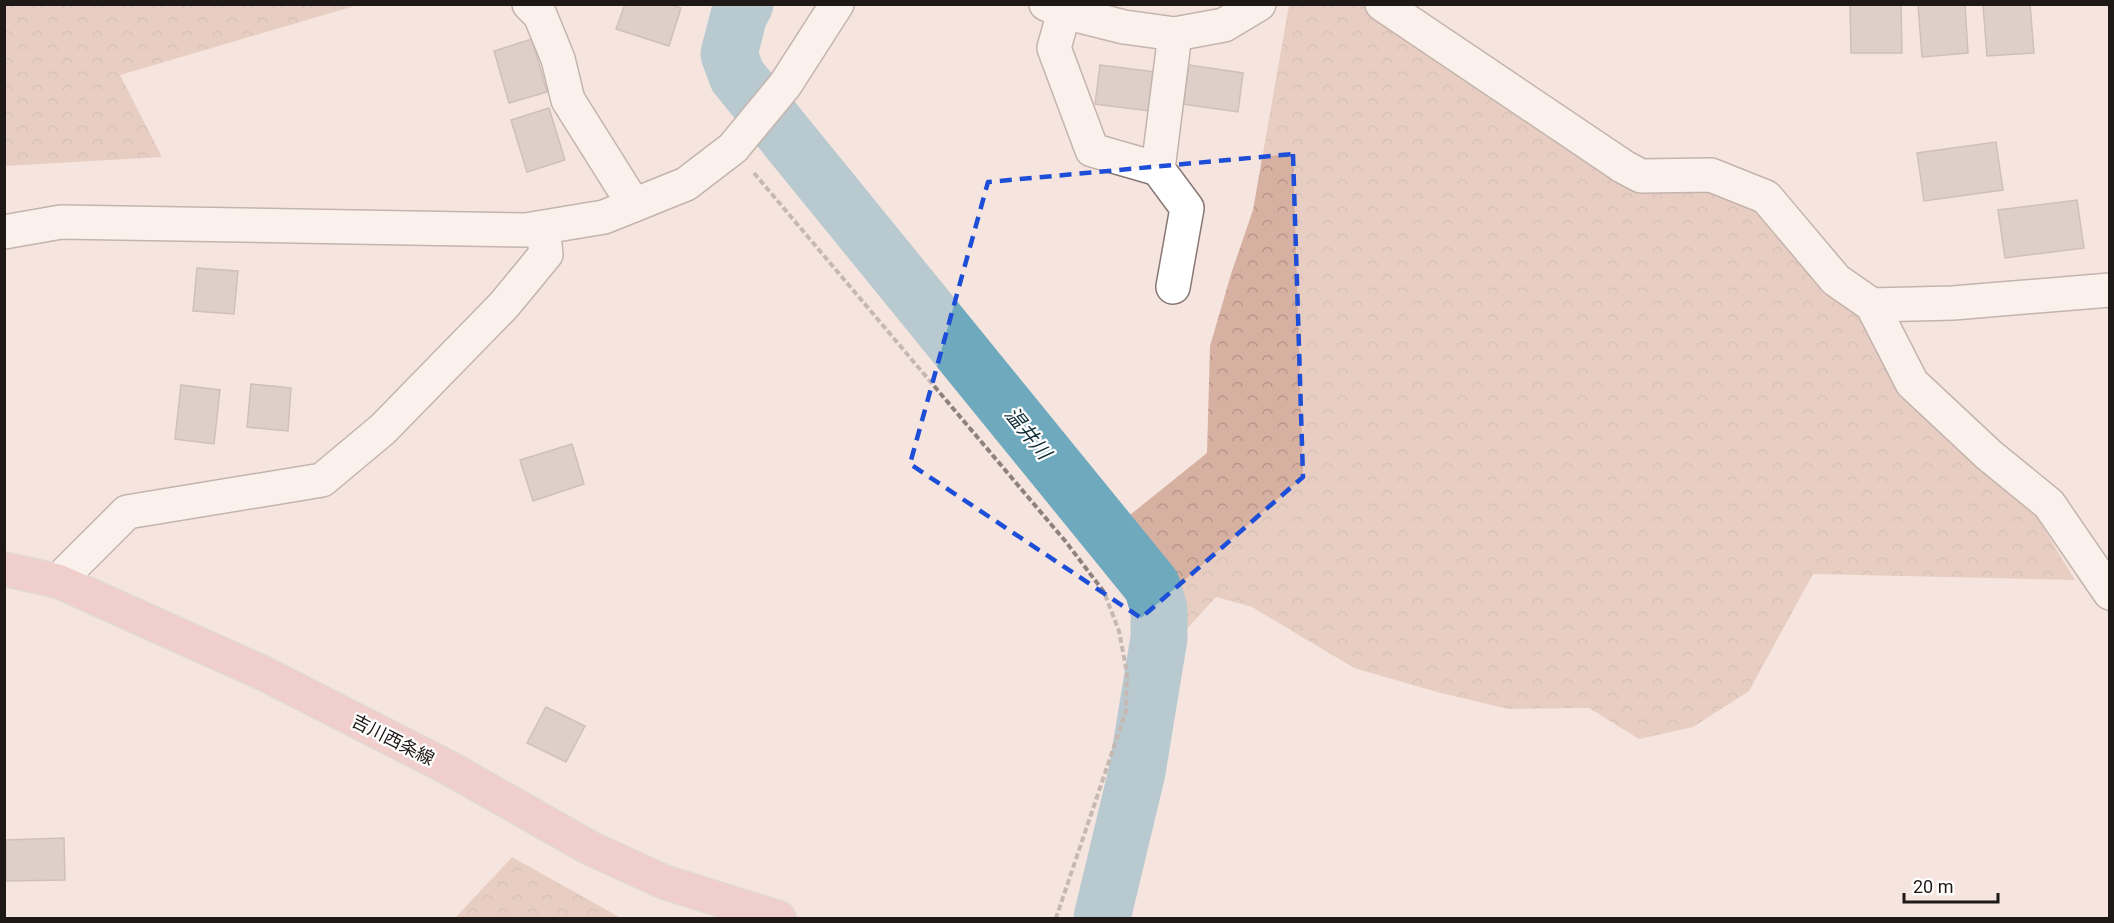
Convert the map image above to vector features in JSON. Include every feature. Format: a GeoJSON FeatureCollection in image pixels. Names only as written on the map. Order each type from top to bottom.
{"type":"FeatureCollection","features":[{"type":"Feature","properties":{"kind":"main road","name":"吉川西条線"},"geometry":{"type":"LineString","coordinates":[[4,569],[58,581],[265,674],[449,768],[590,848],[664,882],[779,918]]}},
{"type":"Feature","properties":{"kind":"street"},"geometry":{"type":"LineString","coordinates":[[529,4],[540,15],[558,59],[568,100],[634,205]]}},
{"type":"Feature","properties":{"kind":"street"},"geometry":{"type":"LineString","coordinates":[[4,232],[61,222],[442,229],[543,228],[604,218],[686,184],[736,144],[784,85],[837,4]]}},
{"type":"Feature","properties":{"kind":"street"},"geometry":{"type":"LineString","coordinates":[[1173,287],[1187,208],[1158,169],[1092,150],[1054,48],[1055,8],[1124,27],[1175,34],[1224,25],[1259,4]]}},
{"type":"Feature","properties":{"kind":"street"},"geometry":{"type":"LineString","coordinates":[[1382,4],[1624,167],[1641,176],[1712,175],[1766,196],[1836,280],[1872,305],[1912,383],[1989,455],[2049,504],[2109,593]]}},
{"type":"Feature","properties":{"kind":"street"},"geometry":{"type":"LineString","coordinates":[[1158,169],[1175,34]]}},
{"type":"Feature","properties":{"kind":"street"},"geometry":{"type":"LineString","coordinates":[[58,581],[127,512],[322,480],[383,429],[504,305],[546,254],[543,228]]}},
{"type":"Feature","properties":{"kind":"street"},"geometry":{"type":"LineString","coordinates":[[1872,305],[1953,303],[2109,290]]}},
{"type":"Feature","properties":{"kind":"path"},"geometry":{"type":"LineString","coordinates":[[736,144],[1066,542],[1104,592],[1119,632],[1128,673],[1126,711],[1056,918]]}},
{"type":"Feature","properties":{"kind":"highlighted area"},"geometry":{"type":"Polygon","coordinates":[[[1293,154],[1303,477],[1141,618],[910,464],[988,182],[1293,154]]]}},
{"type":"Feature","properties":{"kind":"green space"},"geometry":{"type":"Polygon","coordinates":[[[5,4],[358,5],[120,75],[162,157],[5,166],[5,4]]]}},
{"type":"Feature","properties":{"kind":"green space"},"geometry":{"type":"Polygon","coordinates":[[[1289,5],[1362,5],[1620,183],[1745,192],[1862,307],[1911,407],[2035,514],[2075,580],[1813,574],[1749,691],[1693,727],[1639,739],[1589,708],[1508,709],[1437,692],[1354,668],[1252,607],[1216,597],[1175,642],[1161,591],[1120,523],[1207,453],[1210,346],[1253,210],[1289,5]]]}},
{"type":"Feature","properties":{"kind":"green space"},"geometry":{"type":"Polygon","coordinates":[[[512,857],[621,918],[455,918],[512,857]]]}},
{"type":"Feature","properties":{"kind":"building"},"geometry":{"type":"Polygon","coordinates":[[[625,4],[668,4],[681,8],[669,46],[616,29],[625,4]]]}},
{"type":"Feature","properties":{"kind":"building"},"geometry":{"type":"Polygon","coordinates":[[[1850,4],[1901,4],[1902,53],[1851,53],[1850,4]]]}},
{"type":"Feature","properties":{"kind":"building"},"geometry":{"type":"Polygon","coordinates":[[[1965,4],[1968,53],[1922,57],[1918,5],[1965,4]]]}},
{"type":"Feature","properties":{"kind":"building"},"geometry":{"type":"Polygon","coordinates":[[[2030,4],[2034,53],[1987,56],[1983,5],[2030,4]]]}},
{"type":"Feature","properties":{"kind":"building"},"geometry":{"type":"Polygon","coordinates":[[[532,39],[547,92],[509,103],[494,51],[532,39]]]}},
{"type":"Feature","properties":{"kind":"building"},"geometry":{"type":"Polygon","coordinates":[[[1100,65],[1155,72],[1149,111],[1095,104],[1100,65]]]}},
{"type":"Feature","properties":{"kind":"building"},"geometry":{"type":"Polygon","coordinates":[[[1189,65],[1243,73],[1238,112],[1183,104],[1189,65]]]}},
{"type":"Feature","properties":{"kind":"building"},"geometry":{"type":"Polygon","coordinates":[[[549,108],[565,160],[527,172],[511,120],[549,108]]]}},
{"type":"Feature","properties":{"kind":"building"},"geometry":{"type":"Polygon","coordinates":[[[1996,142],[2003,190],[1924,201],[1917,153],[1996,142]]]}},
{"type":"Feature","properties":{"kind":"building"},"geometry":{"type":"Polygon","coordinates":[[[2077,200],[2084,248],[2005,258],[1998,210],[2077,200]]]}},
{"type":"Feature","properties":{"kind":"building"},"geometry":{"type":"Polygon","coordinates":[[[197,268],[238,271],[234,314],[193,311],[197,268]]]}},
{"type":"Feature","properties":{"kind":"building"},"geometry":{"type":"Polygon","coordinates":[[[251,384],[291,388],[288,431],[247,427],[251,384]]]}},
{"type":"Feature","properties":{"kind":"building"},"geometry":{"type":"Polygon","coordinates":[[[181,385],[220,390],[214,444],[175,439],[181,385]]]}},
{"type":"Feature","properties":{"kind":"building"},"geometry":{"type":"Polygon","coordinates":[[[572,444],[584,484],[533,501],[520,460],[572,444]]]}},
{"type":"Feature","properties":{"kind":"building"},"geometry":{"type":"Polygon","coordinates":[[[546,707],[585,726],[566,762],[527,743],[546,707]]]}},
{"type":"Feature","properties":{"kind":"building"},"geometry":{"type":"Polygon","coordinates":[[[64,838],[65,880],[6,881],[6,840],[64,838]]]}},
{"type":"Feature","properties":{"kind":"waterway","name":"温井川"},"geometry":{"type":"LineString","coordinates":[[745,4],[739,15],[729,54],[737,76],[1152,586],[1159,609],[1159,638],[1137,772],[1102,918]]}}]}
